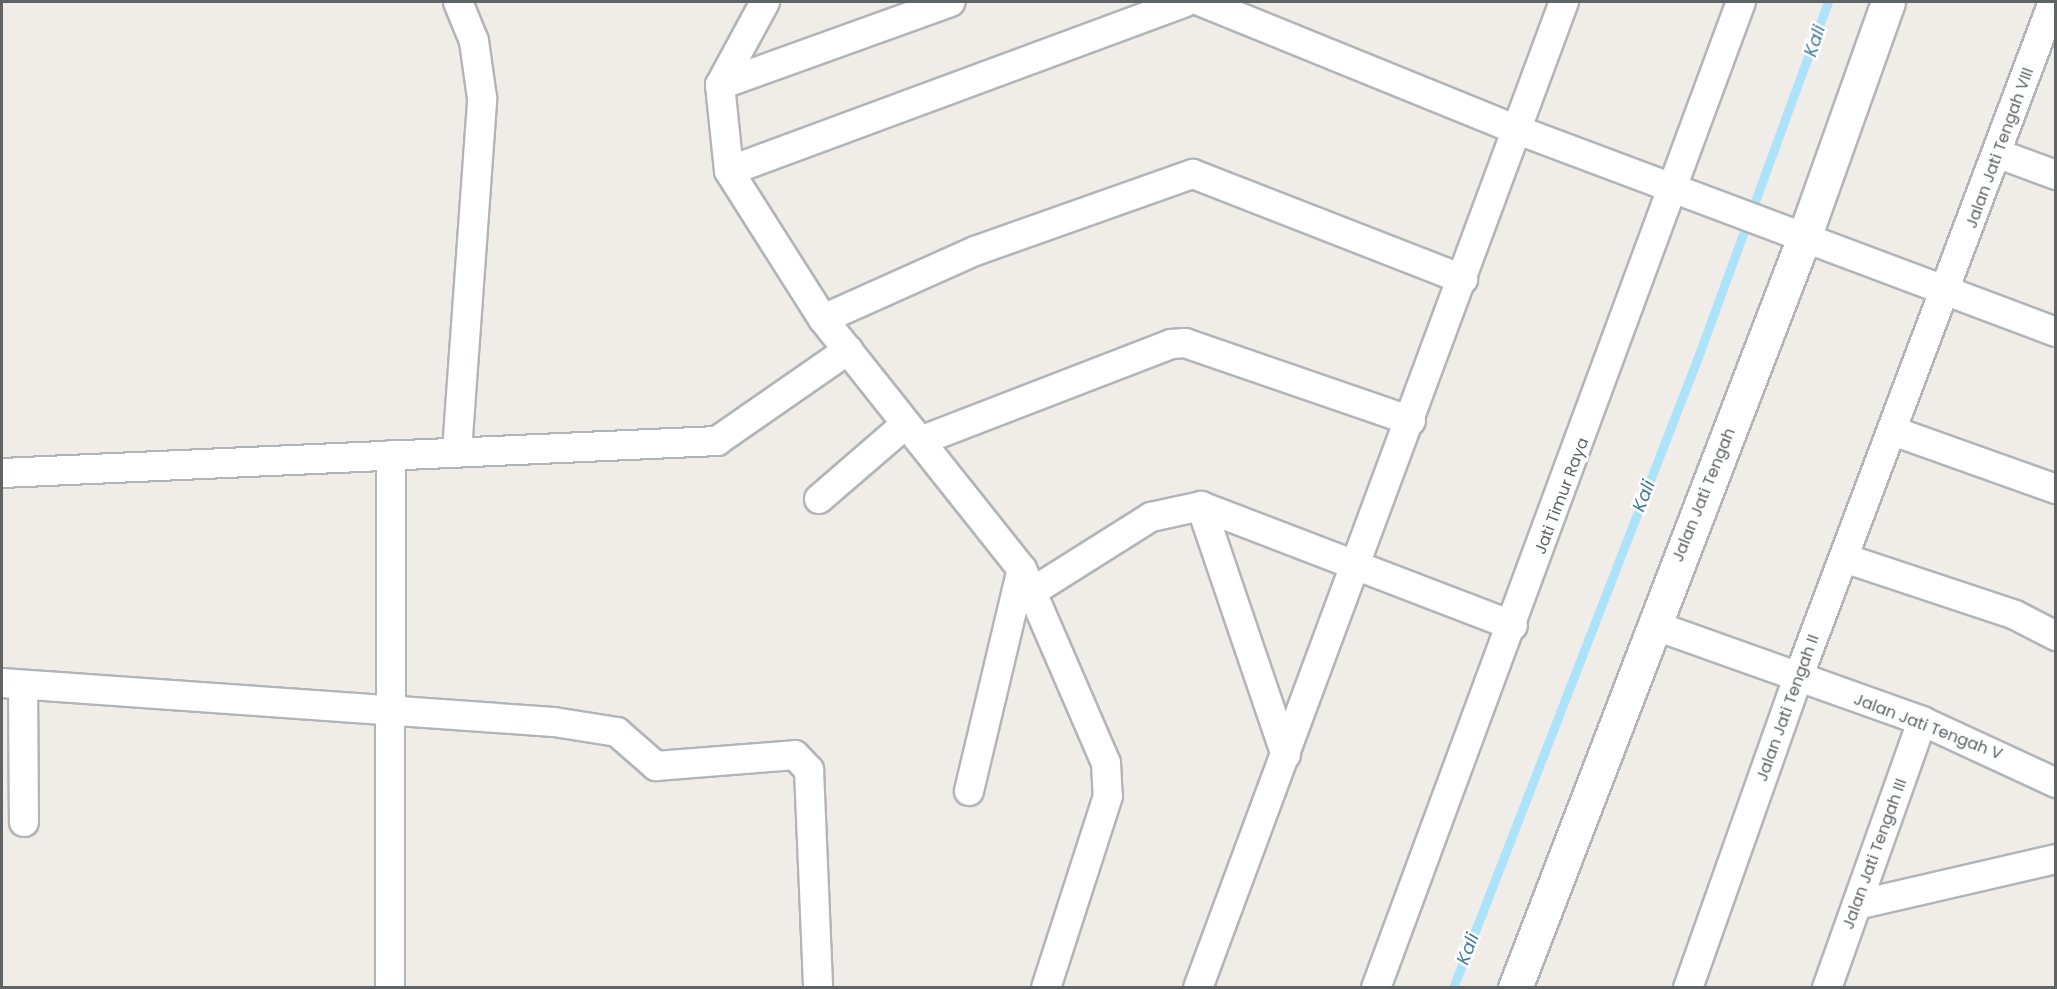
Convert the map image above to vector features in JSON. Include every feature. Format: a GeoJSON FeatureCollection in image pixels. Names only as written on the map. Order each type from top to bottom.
{"type":"FeatureCollection","features":[{"type":"Feature","properties":{"kind":"street"},"geometry":{"type":"LineString","coordinates":[[457,451],[482,98],[474,41],[458,2]]}},
{"type":"Feature","properties":{"kind":"street"},"geometry":{"type":"LineString","coordinates":[[765,2],[720,85],[729,171],[823,319],[1029,579],[1109,780],[1046,987]]}},
{"type":"Feature","properties":{"kind":"street"},"geometry":{"type":"LineString","coordinates":[[720,85],[950,2]]}},
{"type":"Feature","properties":{"kind":"street"},"geometry":{"type":"LineString","coordinates":[[729,171],[1185,2]]}},
{"type":"Feature","properties":{"kind":"street"},"geometry":{"type":"LineString","coordinates":[[1202,2],[1515,129],[1701,199],[1792,229],[1946,293],[2055,332]]}},
{"type":"Feature","properties":{"kind":"street"},"geometry":{"type":"LineString","coordinates":[[1198,987],[1358,565],[1463,279],[1515,129],[1564,2]]}},
{"type":"Feature","properties":{"kind":"street","name":"Jati Timur Raya"},"geometry":{"type":"LineString","coordinates":[[1376,987],[1513,626],[1741,2]]}},
{"type":"Feature","properties":{"kind":"street","name":"Jalan Jati Tengah"},"geometry":{"type":"LineString","coordinates":[[1515,987],[1653,625],[1792,229],[1887,2]]}},
{"type":"Feature","properties":{"kind":"street","name":"Jalan Jati Tengah VIII"},"geometry":{"type":"LineString","coordinates":[[1893,431],[1999,154],[2054,2]]}},
{"type":"Feature","properties":{"kind":"street"},"geometry":{"type":"LineString","coordinates":[[1999,154],[2055,175]]}},
{"type":"Feature","properties":{"kind":"street"},"geometry":{"type":"LineString","coordinates":[[823,319],[975,251],[1193,174],[1463,279]]}},
{"type":"Feature","properties":{"kind":"street"},"geometry":{"type":"LineString","coordinates":[[819,499],[913,432],[1171,344],[1185,344],[1411,421]]}},
{"type":"Feature","properties":{"kind":"street"},"geometry":{"type":"LineString","coordinates":[[2,473],[717,441],[848,350]]}},
{"type":"Feature","properties":{"kind":"street"},"geometry":{"type":"LineString","coordinates":[[1893,431],[2055,489]]}},
{"type":"Feature","properties":{"kind":"street","name":"Jalan Jati Tengah II"},"geometry":{"type":"LineString","coordinates":[[1688,987],[1798,678],[1893,431]]}},
{"type":"Feature","properties":{"kind":"street"},"geometry":{"type":"LineString","coordinates":[[390,987],[392,455]]}},
{"type":"Feature","properties":{"kind":"street"},"geometry":{"type":"LineString","coordinates":[[969,790],[1029,579],[1151,517],[1201,506],[1513,626]]}},
{"type":"Feature","properties":{"kind":"street"},"geometry":{"type":"LineString","coordinates":[[1201,506],[1286,755]]}},
{"type":"Feature","properties":{"kind":"street"},"geometry":{"type":"LineString","coordinates":[[1844,558],[2015,615],[2055,636]]}},
{"type":"Feature","properties":{"kind":"street","name":"Jalan Jati Tengah V"},"geometry":{"type":"LineString","coordinates":[[1653,625],[1922,721],[2055,783]]}},
{"type":"Feature","properties":{"kind":"street"},"geometry":{"type":"LineString","coordinates":[[24,822],[12,684],[554,722],[617,732],[656,766],[784,753],[802,759],[809,770],[819,987]]}},
{"type":"Feature","properties":{"kind":"street","name":"Jalan Jati Tengah III"},"geometry":{"type":"LineString","coordinates":[[1827,987],[1922,721]]}},
{"type":"Feature","properties":{"kind":"street"},"geometry":{"type":"LineString","coordinates":[[1857,905],[2055,859]]}},
{"type":"Feature","properties":{"kind":"waterway","name":"Kali"},"geometry":{"type":"LineString","coordinates":[[1453,988],[1698,357],[1828,2]]}}]}
